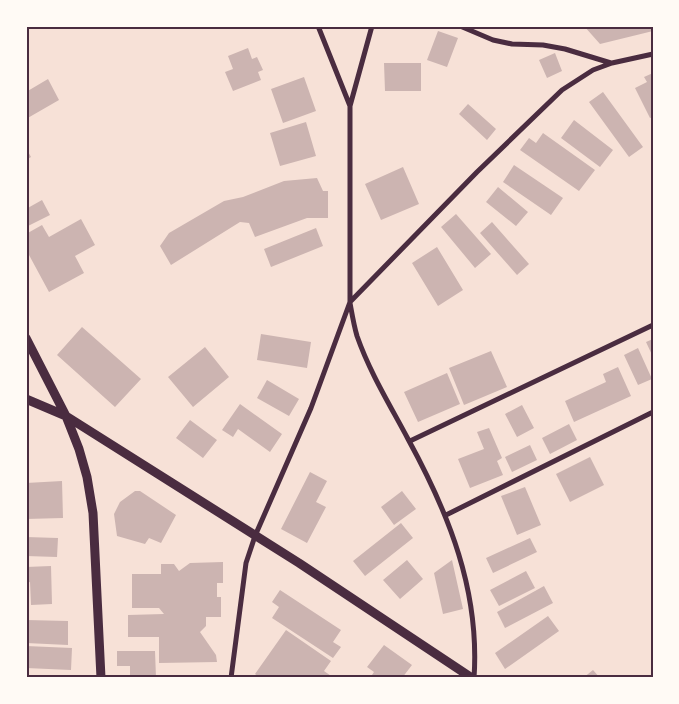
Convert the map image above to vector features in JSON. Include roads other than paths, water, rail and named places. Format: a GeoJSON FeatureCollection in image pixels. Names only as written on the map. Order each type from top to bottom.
{"type":"FeatureCollection","features":[{"type":"Feature","properties":{"kind":"street"},"geometry":{"type":"LineString","coordinates":[[318,26],[350,106]]}},
{"type":"Feature","properties":{"kind":"street"},"geometry":{"type":"LineString","coordinates":[[372,26],[350,106],[350,302],[357,335],[371,370],[410,441],[446,514],[470,596],[475,634],[473,678]]}},
{"type":"Feature","properties":{"kind":"street"},"geometry":{"type":"LineString","coordinates":[[460,26],[493,40],[512,44],[543,45],[612,63]]}},
{"type":"Feature","properties":{"kind":"street"},"geometry":{"type":"LineString","coordinates":[[230,678],[246,563],[311,408],[350,302],[477,172],[562,90],[593,70],[612,63],[653,54]]}},
{"type":"Feature","properties":{"kind":"street"},"geometry":{"type":"LineString","coordinates":[[410,441],[653,325]]}},
{"type":"Feature","properties":{"kind":"street"},"geometry":{"type":"LineString","coordinates":[[26,338],[66,416],[79,449],[87,477],[93,513],[101,678]]}},
{"type":"Feature","properties":{"kind":"street"},"geometry":{"type":"LineString","coordinates":[[26,399],[66,416],[256,536],[473,678]]}},
{"type":"Feature","properties":{"kind":"street"},"geometry":{"type":"LineString","coordinates":[[446,514],[653,412]]}}]}
